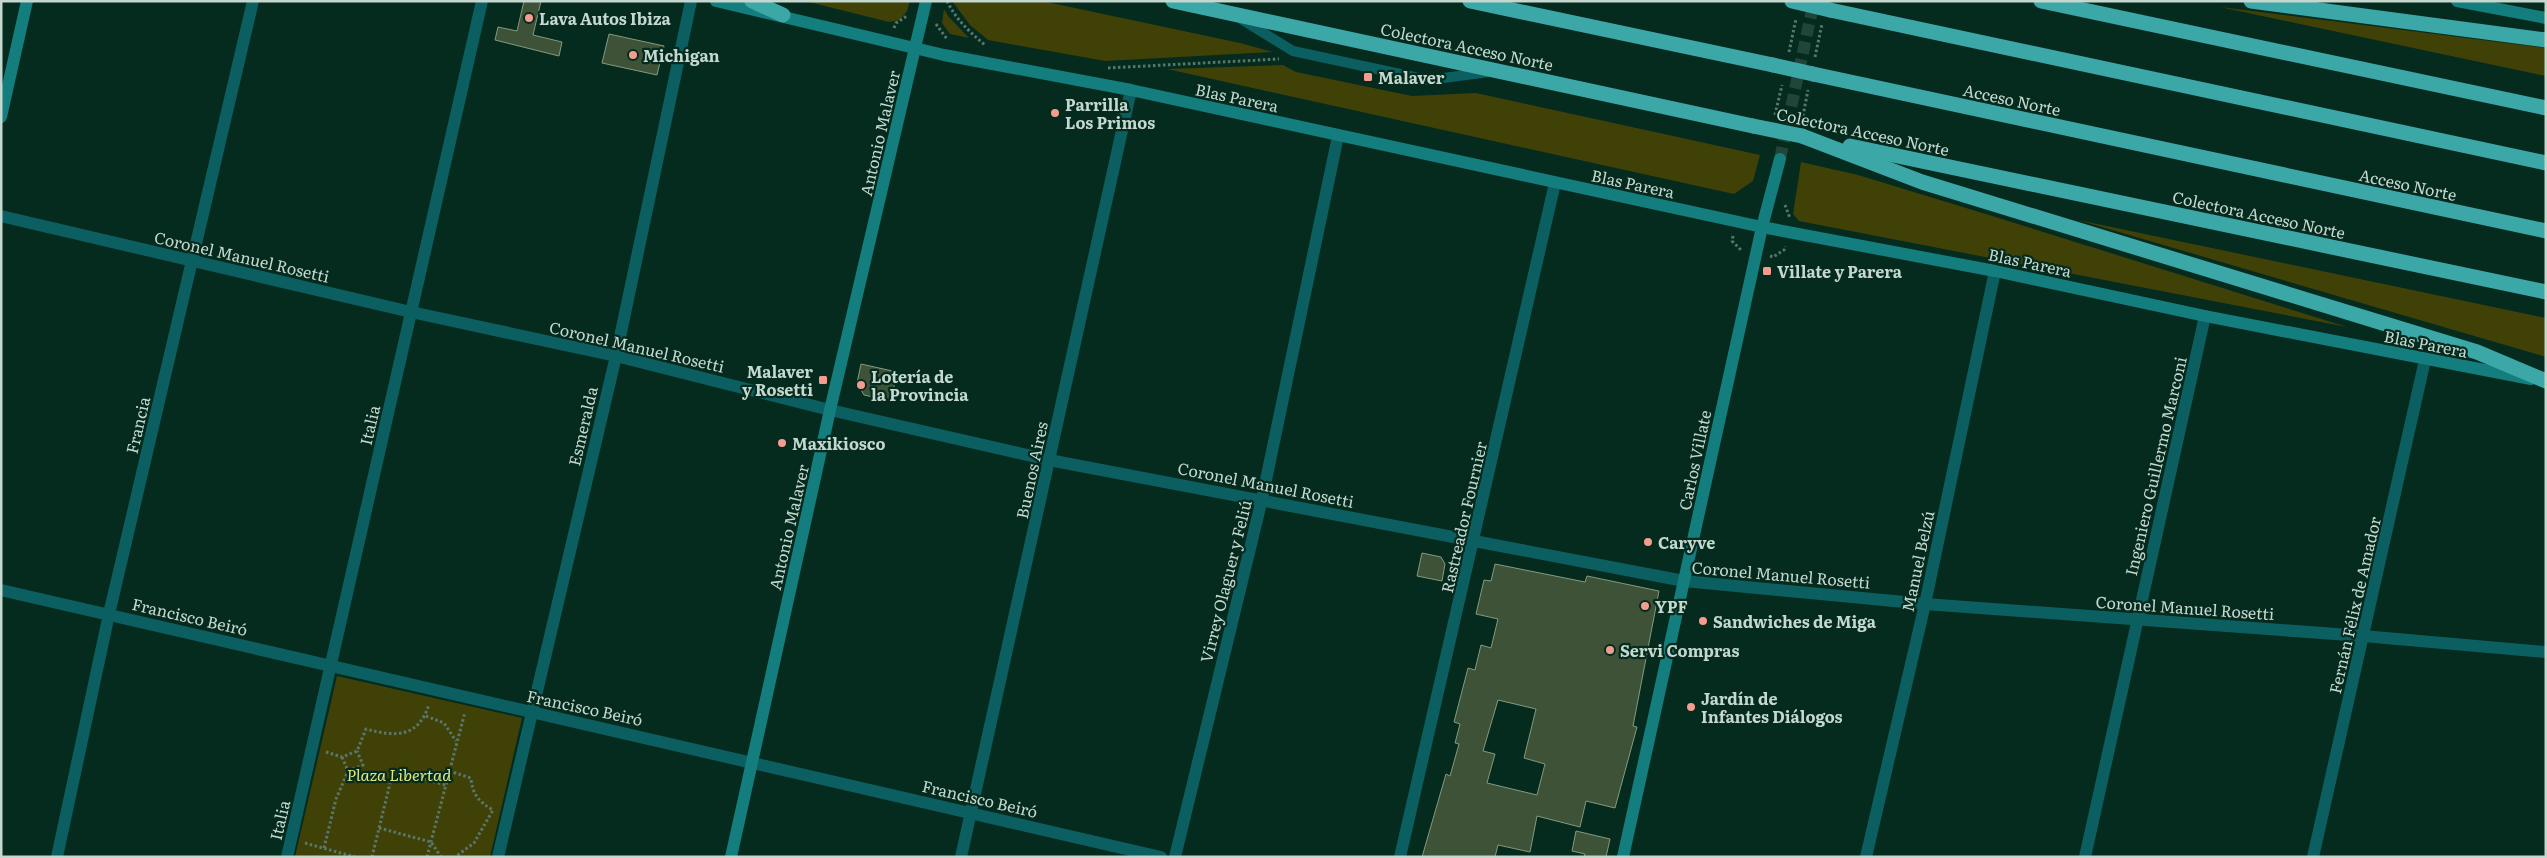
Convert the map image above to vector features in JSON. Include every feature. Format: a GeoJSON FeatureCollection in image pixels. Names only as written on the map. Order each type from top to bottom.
{"type":"FeatureCollection","features":[{"type":"Feature","properties":{"kind":"highway"},"geometry":{"type":"LineString","coordinates":[[752,1],[782,15]]}},
{"type":"Feature","properties":{"kind":"highway","name":"Colectora Acceso Norte"},"geometry":{"type":"LineString","coordinates":[[1174,1],[1753,126],[2546,292]]}},
{"type":"Feature","properties":{"kind":"highway","name":"Acceso Norte"},"geometry":{"type":"LineString","coordinates":[[1470,1],[2546,231]]}},
{"type":"Feature","properties":{"kind":"highway"},"geometry":{"type":"LineString","coordinates":[[2041,1],[2546,108]]}},
{"type":"Feature","properties":{"kind":"highway"},"geometry":{"type":"LineString","coordinates":[[2252,1],[2546,40]]}},
{"type":"Feature","properties":{"kind":"highway"},"geometry":{"type":"LineString","coordinates":[[1795,6],[1830,10],[2546,163]]}},
{"type":"Feature","properties":{"kind":"highway"},"geometry":{"type":"LineString","coordinates":[[1802,136],[1922,182],[2477,352],[2546,381]]}},
{"type":"Feature","properties":{"kind":"street"},"geometry":{"type":"LineString","coordinates":[[1,117],[27,1]]}},
{"type":"Feature","properties":{"kind":"street","name":"Francia"},"geometry":{"type":"LineString","coordinates":[[57,857],[109,614],[253,1]]}},
{"type":"Feature","properties":{"kind":"street","name":"Italia"},"geometry":{"type":"LineString","coordinates":[[287,857],[482,1]]}},
{"type":"Feature","properties":{"kind":"street","name":"Esmeralda"},"geometry":{"type":"LineString","coordinates":[[498,857],[616,356],[691,1]]}},
{"type":"Feature","properties":{"kind":"street","name":"Blas Parera"},"geometry":{"type":"LineString","coordinates":[[716,1],[782,15],[944,55],[1131,90],[1762,227],[1995,271],[2205,316],[2425,360],[2546,381]]}},
{"type":"Feature","properties":{"kind":"street","name":"Antonio Malaver"},"geometry":{"type":"LineString","coordinates":[[732,857],[830,410],[926,1]]}},
{"type":"Feature","properties":{"kind":"street"},"geometry":{"type":"LineString","coordinates":[[2457,1],[2497,5],[2546,18]]}},
{"type":"Feature","properties":{"kind":"street","name":"Buenos Aires"},"geometry":{"type":"LineString","coordinates":[[962,857],[1131,90]]}},
{"type":"Feature","properties":{"kind":"street","name":"Virrey Olaguer y Feliú"},"geometry":{"type":"LineString","coordinates":[[1175,857],[1262,499],[1338,136]]}},
{"type":"Feature","properties":{"kind":"street","name":"Carlos Villate"},"geometry":{"type":"LineString","coordinates":[[1623,857],[1762,227],[1780,159]]}},
{"type":"Feature","properties":{"kind":"street","name":"Rastreador Fournier"},"geometry":{"type":"LineString","coordinates":[[1400,857],[1555,183]]}},
{"type":"Feature","properties":{"kind":"street","name":"Coronel Manuel Rosetti"},"geometry":{"type":"LineString","coordinates":[[1,216],[411,312],[616,356],[830,410],[1049,460],[1262,499],[1684,581],[1925,604],[2363,636],[2546,652]]}},
{"type":"Feature","properties":{"kind":"street","name":"Manuel Belzú"},"geometry":{"type":"LineString","coordinates":[[1866,857],[1925,604],[1995,271]]}},
{"type":"Feature","properties":{"kind":"street","name":"Ingeniero Guillermo Marconi"},"geometry":{"type":"LineString","coordinates":[[2085,857],[2205,316]]}},
{"type":"Feature","properties":{"kind":"street","name":"Fernán Félix de Amador"},"geometry":{"type":"LineString","coordinates":[[2313,857],[2425,360]]}},
{"type":"Feature","properties":{"kind":"street","name":"Francisco Beiró"},"geometry":{"type":"LineString","coordinates":[[1,590],[752,761],[1161,857]]}},
{"type":"Feature","properties":{"kind":"lane"},"geometry":{"type":"LineString","coordinates":[[1234,14],[1293,51],[1428,80],[1499,71]]}},
{"type":"Feature","properties":{"kind":"path"},"geometry":{"type":"LineString","coordinates":[[947,1],[952,12],[987,47],[979,45]]}},
{"type":"Feature","properties":{"kind":"path"},"geometry":{"type":"LineString","coordinates":[[1787,60],[1795,6]]}},
{"type":"Feature","properties":{"kind":"path"},"geometry":{"type":"LineString","coordinates":[[892,42],[896,23],[908,15],[910,8]]}},
{"type":"Feature","properties":{"kind":"path"},"geometry":{"type":"LineString","coordinates":[[937,16],[936,24],[947,39],[955,40]]}},
{"type":"Feature","properties":{"kind":"path"},"geometry":{"type":"LineString","coordinates":[[944,55],[947,39]]}},
{"type":"Feature","properties":{"kind":"path"},"geometry":{"type":"LineString","coordinates":[[1104,69],[1282,59]]}},
{"type":"Feature","properties":{"kind":"path"},"geometry":{"type":"LineString","coordinates":[[1775,118],[1783,79]]}},
{"type":"Feature","properties":{"kind":"path"},"geometry":{"type":"LineString","coordinates":[[324,848],[336,799],[348,771],[363,765],[357,751],[366,729],[385,734],[403,733],[416,728],[426,716],[433,689]]}},
{"type":"Feature","properties":{"kind":"path"},"geometry":{"type":"LineString","coordinates":[[428,857],[449,771],[470,698]]}},
{"type":"Feature","properties":{"kind":"path"},"geometry":{"type":"LineString","coordinates":[[426,716],[444,723],[457,741]]}},
{"type":"Feature","properties":{"kind":"path"},"geometry":{"type":"LineString","coordinates":[[312,748],[342,757],[357,751]]}},
{"type":"Feature","properties":{"kind":"path"},"geometry":{"type":"LineString","coordinates":[[342,757],[348,771]]}},
{"type":"Feature","properties":{"kind":"path"},"geometry":{"type":"LineString","coordinates":[[372,857],[393,771],[446,784]]}},
{"type":"Feature","properties":{"kind":"path"},"geometry":{"type":"LineString","coordinates":[[449,771],[471,778],[472,792],[482,804],[493,810],[474,843],[455,857]]}},
{"type":"Feature","properties":{"kind":"path"},"geometry":{"type":"LineString","coordinates":[[379,828],[431,842],[441,857]]}},
{"type":"Feature","properties":{"kind":"path"},"geometry":{"type":"LineString","coordinates":[[291,840],[355,857]]}},
{"type":"Feature","properties":{"kind":"green space"},"geometry":{"type":"Polygon","coordinates":[[[805,1],[910,1],[907,11],[900,20],[889,22],[805,1]]]}},
{"type":"Feature","properties":{"kind":"green space"},"geometry":{"type":"Polygon","coordinates":[[[952,1],[1042,1],[1240,43],[1273,52],[1105,61],[988,40],[970,25],[952,1]]]}},
{"type":"Feature","properties":{"kind":"green space"},"geometry":{"type":"Polygon","coordinates":[[[2220,7],[2546,48],[2546,76],[2220,7]]]}},
{"type":"Feature","properties":{"kind":"green space"},"geometry":{"type":"Polygon","coordinates":[[[944,9],[948,16],[969,38],[950,34],[942,23],[944,9]]]}},
{"type":"Feature","properties":{"kind":"green space"},"geometry":{"type":"Polygon","coordinates":[[[1283,65],[1296,72],[1412,96],[1476,93],[1760,155],[1753,181],[1734,194],[1167,69],[1283,65]]]}},
{"type":"Feature","properties":{"kind":"green space"},"geometry":{"type":"Polygon","coordinates":[[[1801,162],[1858,175],[2347,327],[1799,221],[1793,214],[1801,162]]]}},
{"type":"Feature","properties":{"kind":"green space"},"geometry":{"type":"Polygon","coordinates":[[[2078,220],[2546,318],[2546,357],[2078,220]]]}},
{"type":"Feature","properties":{"kind":"green space","name":"Plaza Libertad"},"geometry":{"type":"Polygon","coordinates":[[[337,676],[522,718],[490,857],[295,857],[337,676]]]}},
{"type":"Feature","properties":{"kind":"building","name":"Lava Autos Ibiza"},"geometry":{"type":"Polygon","coordinates":[[[524,1],[541,1],[533,35],[562,42],[559,56],[495,40],[498,27],[517,31],[524,1]]]}},
{"type":"Feature","properties":{"kind":"building","name":"Michigan"},"geometry":{"type":"Polygon","coordinates":[[[609,34],[664,46],[657,75],[602,63],[609,34]]]}},
{"type":"Feature","properties":{"kind":"building"},"geometry":{"type":"Polygon","coordinates":[[[861,364],[897,372],[891,401],[864,395],[857,383],[861,364]]]}},
{"type":"Feature","properties":{"kind":"building"},"geometry":{"type":"Polygon","coordinates":[[[1422,553],[1441,557],[1445,564],[1442,581],[1417,576],[1422,553]]]}},
{"type":"Feature","properties":{"kind":"building"},"geometry":{"type":"Polygon","coordinates":[[[1495,564],[1585,582],[1587,576],[1659,591],[1633,726],[1637,727],[1615,808],[1586,801],[1580,827],[1537,816],[1530,852],[1498,845],[1495,857],[1422,857],[1446,774],[1450,776],[1459,744],[1455,743],[1460,724],[1454,722],[1468,668],[1475,670],[1481,645],[1491,648],[1498,619],[1476,614],[1484,580],[1491,581],[1495,564]],[[1498,700],[1483,751],[1495,754],[1487,783],[1537,795],[1545,764],[1524,758],[1536,709],[1498,700]]]}},
{"type":"Feature","properties":{"kind":"building"},"geometry":{"type":"Polygon","coordinates":[[[1576,831],[1610,839],[1606,857],[1584,857],[1585,854],[1572,851],[1576,831]]]}},
{"type":"Feature","properties":{"kind":"tunnel"},"geometry":{"type":"LineString","coordinates":[[1780,159],[1814,1]]}},
{"type":"Feature","properties":{"kind":"place","name":"Lava Autos Ibiza"},"geometry":{"type":"Point","coordinates":[529,18]}},
{"type":"Feature","properties":{"kind":"place","name":"Michigan"},"geometry":{"type":"Point","coordinates":[633,55]}},
{"type":"Feature","properties":{"kind":"place","name":"Malaver"},"geometry":{"type":"Point","coordinates":[1368,77]}},
{"type":"Feature","properties":{"kind":"place","name":"Parrilla Los Primos"},"geometry":{"type":"Point","coordinates":[1055,113]}},
{"type":"Feature","properties":{"kind":"place","name":"Villate y Parera"},"geometry":{"type":"Point","coordinates":[1767,271]}},
{"type":"Feature","properties":{"kind":"place","name":"Malaver y Rosetti"},"geometry":{"type":"Point","coordinates":[823,380]}},
{"type":"Feature","properties":{"kind":"place","name":"Lotería de la Provincia"},"geometry":{"type":"Point","coordinates":[861,385]}},
{"type":"Feature","properties":{"kind":"place","name":"Maxikiosco"},"geometry":{"type":"Point","coordinates":[782,443]}},
{"type":"Feature","properties":{"kind":"place","name":"Caryve"},"geometry":{"type":"Point","coordinates":[1648,542]}},
{"type":"Feature","properties":{"kind":"place","name":"YPF"},"geometry":{"type":"Point","coordinates":[1645,606]}},
{"type":"Feature","properties":{"kind":"place","name":"Sandwiches de Miga"},"geometry":{"type":"Point","coordinates":[1703,621]}},
{"type":"Feature","properties":{"kind":"place","name":"Servi Compras"},"geometry":{"type":"Point","coordinates":[1610,650]}},
{"type":"Feature","properties":{"kind":"place","name":"Jardín de Infantes Diálogos"},"geometry":{"type":"Point","coordinates":[1691,707]}}]}
